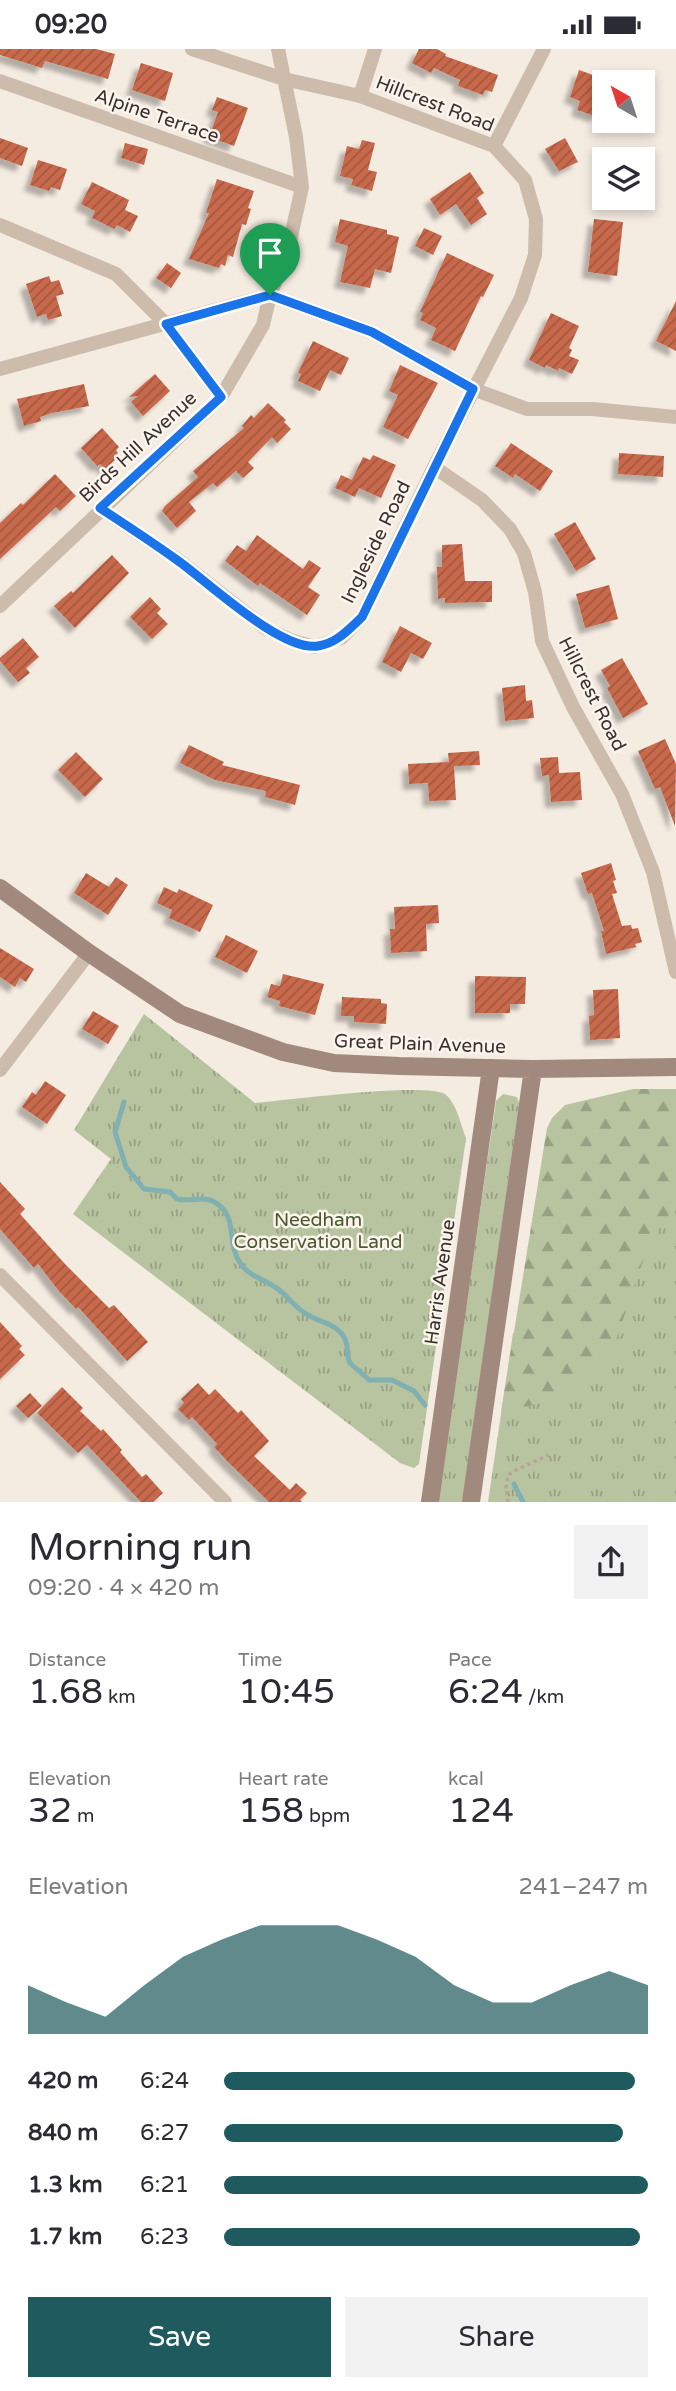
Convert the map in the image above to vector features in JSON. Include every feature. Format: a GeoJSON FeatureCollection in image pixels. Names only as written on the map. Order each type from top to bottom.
{"type":"FeatureCollection","features":[{"type":"Feature","properties":{"kind":"street","name":"Hillcrest Road"},"geometry":{"type":"LineString","coordinates":[[192,49],[284,79],[360,96],[494,146],[525,180],[536,219],[536,255],[521,299],[434,467],[482,500],[510,529],[524,553],[535,592],[542,641],[573,707],[622,794],[653,872],[676,972]]}},
{"type":"Feature","properties":{"kind":"street","name":"Birds Hill Avenue"},"geometry":{"type":"LineString","coordinates":[[0,605],[221,397],[263,325],[270,295],[288,250],[302,187],[296,137],[278,49]]}},
{"type":"Feature","properties":{"kind":"street"},"geometry":{"type":"LineString","coordinates":[[360,96],[375,49]]}},
{"type":"Feature","properties":{"kind":"street"},"geometry":{"type":"LineString","coordinates":[[494,146],[544,49]]}},
{"type":"Feature","properties":{"kind":"street","name":"Alpine Terrace"},"geometry":{"type":"LineString","coordinates":[[0,81],[302,187]]}},
{"type":"Feature","properties":{"kind":"street"},"geometry":{"type":"LineString","coordinates":[[0,225],[116,274],[166,324],[221,397]]}},
{"type":"Feature","properties":{"kind":"street"},"geometry":{"type":"LineString","coordinates":[[0,369],[270,295],[372,332],[473,389],[527,409],[592,409],[676,417]]}},
{"type":"Feature","properties":{"kind":"street","name":"Ingleside Road"},"geometry":{"type":"LineString","coordinates":[[100,508],[178,560],[265,628],[293,641],[315,647],[341,638],[362,617],[434,467]]}},
{"type":"Feature","properties":{"kind":"street","name":"Great Plain Avenue"},"geometry":{"type":"LineString","coordinates":[[0,888],[89,953],[180,1014],[283,1052],[334,1063],[533,1069],[676,1067]]}},
{"type":"Feature","properties":{"kind":"street"},"geometry":{"type":"LineString","coordinates":[[0,1070],[89,953]]}},
{"type":"Feature","properties":{"kind":"street","name":"Harris Avenue"},"geometry":{"type":"LineString","coordinates":[[430,1502],[491,1068]]}},
{"type":"Feature","properties":{"kind":"street"},"geometry":{"type":"LineString","coordinates":[[471,1502],[533,1069]]}},
{"type":"Feature","properties":{"kind":"street"},"geometry":{"type":"LineString","coordinates":[[0,1275],[225,1502]]}},
{"type":"Feature","properties":{"kind":"path"},"geometry":{"type":"LineString","coordinates":[[508,1502],[508,1475],[549,1455]]}},
{"type":"Feature","properties":{"kind":"green space","name":"Needham Conservation Land"},"geometry":{"type":"Polygon","coordinates":[[[144,1014],[255,1103],[411,1090],[445,1094],[452,1102],[466,1138],[419,1464],[414,1468],[400,1463],[73,1214],[111,1159],[74,1130],[144,1014]]]}},
{"type":"Feature","properties":{"kind":"green space"},"geometry":{"type":"Polygon","coordinates":[[[633,1089],[676,1089],[676,1502],[488,1502],[513,1333],[597,1332],[633,1089]]]}},
{"type":"Feature","properties":{"kind":"green space"},"geometry":{"type":"Polygon","coordinates":[[[633,1089],[676,1089],[676,1204],[645,1255],[617,1337],[597,1367],[576,1389],[555,1400],[501,1412],[547,1128],[552,1118],[565,1105],[633,1089]]]}},
{"type":"Feature","properties":{"kind":"green space"},"geometry":{"type":"Polygon","coordinates":[[[503,1094],[517,1097],[519,1103],[463,1502],[438,1502],[496,1101],[503,1094]]]}},
{"type":"Feature","properties":{"kind":"building"},"geometry":{"type":"Polygon","coordinates":[[[0,49],[96,49],[115,54],[108,79],[45,61],[42,68],[0,55],[0,49]]]}},
{"type":"Feature","properties":{"kind":"building"},"geometry":{"type":"Polygon","coordinates":[[[419,49],[437,49],[446,54],[445,56],[498,75],[492,92],[485,90],[483,95],[458,86],[460,80],[434,68],[431,73],[412,63],[419,49]]]}},
{"type":"Feature","properties":{"kind":"building"},"geometry":{"type":"Polygon","coordinates":[[[141,63],[173,73],[165,101],[132,90],[141,63]]]}},
{"type":"Feature","properties":{"kind":"building"},"geometry":{"type":"Polygon","coordinates":[[[579,70],[592,75],[592,115],[577,110],[580,101],[570,97],[579,70]]]}},
{"type":"Feature","properties":{"kind":"building"},"geometry":{"type":"Polygon","coordinates":[[[217,97],[248,108],[234,146],[209,137],[218,112],[212,110],[217,97]]]}},
{"type":"Feature","properties":{"kind":"building"},"geometry":{"type":"Polygon","coordinates":[[[0,138],[28,148],[22,166],[0,158],[0,138]]]}},
{"type":"Feature","properties":{"kind":"building"},"geometry":{"type":"Polygon","coordinates":[[[565,138],[578,162],[559,171],[545,149],[565,138]]]}},
{"type":"Feature","properties":{"kind":"building"},"geometry":{"type":"Polygon","coordinates":[[[362,140],[375,143],[368,170],[377,172],[372,191],[351,185],[353,179],[340,176],[347,146],[359,149],[362,140]]]}},
{"type":"Feature","properties":{"kind":"building"},"geometry":{"type":"Polygon","coordinates":[[[125,143],[148,149],[144,165],[121,158],[125,143]]]}},
{"type":"Feature","properties":{"kind":"building"},"geometry":{"type":"Polygon","coordinates":[[[38,160],[67,169],[60,190],[51,187],[49,191],[30,185],[38,160]]]}},
{"type":"Feature","properties":{"kind":"building"},"geometry":{"type":"Polygon","coordinates":[[[470,172],[484,193],[477,198],[487,214],[471,225],[456,204],[440,215],[430,199],[470,172]]]}},
{"type":"Feature","properties":{"kind":"building"},"geometry":{"type":"Polygon","coordinates":[[[217,179],[254,191],[246,225],[242,224],[233,257],[228,255],[225,266],[221,264],[219,268],[189,259],[209,213],[206,213],[217,179]]]}},
{"type":"Feature","properties":{"kind":"building"},"geometry":{"type":"Polygon","coordinates":[[[92,182],[129,200],[125,210],[138,216],[130,232],[117,225],[114,229],[92,218],[95,211],[81,204],[92,182]]]}},
{"type":"Feature","properties":{"kind":"building"},"geometry":{"type":"Polygon","coordinates":[[[340,219],[387,230],[387,234],[399,237],[391,273],[375,269],[370,288],[340,282],[348,246],[335,242],[340,219]]]}},
{"type":"Feature","properties":{"kind":"building"},"geometry":{"type":"Polygon","coordinates":[[[594,219],[623,222],[617,276],[588,272],[594,219]]]}},
{"type":"Feature","properties":{"kind":"building"},"geometry":{"type":"Polygon","coordinates":[[[424,228],[442,236],[433,255],[415,246],[424,228]]]}},
{"type":"Feature","properties":{"kind":"building"},"geometry":{"type":"Polygon","coordinates":[[[447,253],[494,275],[455,351],[431,340],[436,328],[420,320],[423,313],[420,312],[447,253]]]}},
{"type":"Feature","properties":{"kind":"building"},"geometry":{"type":"Polygon","coordinates":[[[167,263],[181,273],[171,288],[156,278],[167,263]]]}},
{"type":"Feature","properties":{"kind":"building"},"geometry":{"type":"Polygon","coordinates":[[[49,276],[51,282],[59,280],[64,294],[56,296],[62,316],[48,320],[46,314],[37,317],[26,284],[49,276]]]}},
{"type":"Feature","properties":{"kind":"building"},"geometry":{"type":"Polygon","coordinates":[[[676,301],[676,351],[656,341],[676,301]]]}},
{"type":"Feature","properties":{"kind":"building"},"geometry":{"type":"Polygon","coordinates":[[[551,313],[579,326],[569,348],[572,350],[569,356],[579,360],[572,374],[546,365],[545,368],[529,360],[551,313]]]}},
{"type":"Feature","properties":{"kind":"building"},"geometry":{"type":"Polygon","coordinates":[[[313,341],[349,358],[341,375],[330,370],[320,391],[298,381],[301,374],[298,373],[313,341]]]}},
{"type":"Feature","properties":{"kind":"building"},"geometry":{"type":"Polygon","coordinates":[[[400,365],[438,383],[408,439],[383,427],[398,395],[389,391],[400,365]]]}},
{"type":"Feature","properties":{"kind":"building"},"geometry":{"type":"Polygon","coordinates":[[[155,374],[170,391],[143,416],[131,402],[138,396],[129,397],[155,374]]]}},
{"type":"Feature","properties":{"kind":"building"},"geometry":{"type":"Polygon","coordinates":[[[84,384],[89,406],[52,413],[40,417],[41,421],[24,426],[17,399],[84,384]]]}},
{"type":"Feature","properties":{"kind":"building"},"geometry":{"type":"Polygon","coordinates":[[[268,403],[286,420],[284,422],[291,429],[277,443],[272,437],[248,462],[254,468],[243,478],[236,471],[217,487],[213,483],[189,502],[196,511],[177,528],[162,511],[165,506],[198,477],[193,471],[244,428],[242,426],[251,415],[254,418],[268,403]]]}},
{"type":"Feature","properties":{"kind":"building"},"geometry":{"type":"Polygon","coordinates":[[[102,428],[119,447],[114,457],[116,459],[105,469],[100,464],[97,466],[81,448],[102,428]]]}},
{"type":"Feature","properties":{"kind":"building"},"geometry":{"type":"Polygon","coordinates":[[[511,443],[553,471],[540,491],[515,474],[513,478],[495,466],[511,443]]]}},
{"type":"Feature","properties":{"kind":"building"},"geometry":{"type":"Polygon","coordinates":[[[619,453],[664,456],[663,477],[618,474],[619,453]]]}},
{"type":"Feature","properties":{"kind":"building"},"geometry":{"type":"Polygon","coordinates":[[[373,455],[396,465],[381,498],[359,488],[355,497],[335,488],[341,475],[352,480],[363,457],[370,460],[373,455]]]}},
{"type":"Feature","properties":{"kind":"building"},"geometry":{"type":"Polygon","coordinates":[[[55,474],[76,496],[60,511],[56,507],[0,559],[0,523],[55,474]]]}},
{"type":"Feature","properties":{"kind":"building"},"geometry":{"type":"Polygon","coordinates":[[[575,522],[596,559],[576,571],[554,534],[575,522]]]}},
{"type":"Feature","properties":{"kind":"building"},"geometry":{"type":"Polygon","coordinates":[[[257,535],[303,569],[309,560],[321,568],[308,587],[320,595],[307,615],[260,583],[258,586],[225,561],[237,545],[246,551],[257,535]]]}},
{"type":"Feature","properties":{"kind":"building"},"geometry":{"type":"Polygon","coordinates":[[[462,544],[465,581],[492,581],[492,602],[445,603],[445,598],[438,599],[437,567],[442,567],[442,545],[462,544]]]}},
{"type":"Feature","properties":{"kind":"building"},"geometry":{"type":"Polygon","coordinates":[[[112,555],[129,573],[75,628],[54,606],[71,591],[73,593],[112,555]]]}},
{"type":"Feature","properties":{"kind":"building"},"geometry":{"type":"Polygon","coordinates":[[[609,585],[618,619],[585,628],[576,594],[609,585]]]}},
{"type":"Feature","properties":{"kind":"building"},"geometry":{"type":"Polygon","coordinates":[[[150,597],[161,609],[157,613],[168,624],[152,639],[130,617],[150,597]]]}},
{"type":"Feature","properties":{"kind":"building"},"geometry":{"type":"Polygon","coordinates":[[[400,626],[432,643],[423,659],[411,653],[401,672],[382,662],[400,626]]]}},
{"type":"Feature","properties":{"kind":"building"},"geometry":{"type":"Polygon","coordinates":[[[23,638],[39,657],[26,668],[30,673],[18,682],[0,658],[23,638]]]}},
{"type":"Feature","properties":{"kind":"building"},"geometry":{"type":"Polygon","coordinates":[[[622,658],[648,704],[623,718],[601,670],[622,658]]]}},
{"type":"Feature","properties":{"kind":"building"},"geometry":{"type":"Polygon","coordinates":[[[525,685],[526,701],[532,700],[534,718],[505,721],[502,688],[525,685]]]}},
{"type":"Feature","properties":{"kind":"building"},"geometry":{"type":"Polygon","coordinates":[[[665,739],[676,764],[675,826],[660,787],[655,789],[638,751],[665,739]]]}},
{"type":"Feature","properties":{"kind":"building"},"geometry":{"type":"Polygon","coordinates":[[[189,745],[224,762],[222,765],[300,785],[295,805],[265,797],[266,791],[215,780],[180,763],[189,745]]]}},
{"type":"Feature","properties":{"kind":"building"},"geometry":{"type":"Polygon","coordinates":[[[479,751],[480,765],[454,766],[456,800],[429,801],[428,783],[409,784],[408,764],[449,762],[448,753],[479,751]]]}},
{"type":"Feature","properties":{"kind":"building"},"geometry":{"type":"Polygon","coordinates":[[[76,752],[103,779],[85,797],[58,770],[76,752]]]}},
{"type":"Feature","properties":{"kind":"building"},"geometry":{"type":"Polygon","coordinates":[[[558,757],[559,773],[580,772],[582,800],[551,802],[549,775],[542,776],[540,758],[558,757]]]}},
{"type":"Feature","properties":{"kind":"building"},"geometry":{"type":"Polygon","coordinates":[[[611,863],[617,893],[612,894],[622,926],[631,925],[632,929],[638,928],[642,942],[635,944],[636,947],[606,954],[601,931],[604,931],[592,893],[588,894],[581,873],[611,863]]]}},
{"type":"Feature","properties":{"kind":"building"},"geometry":{"type":"Polygon","coordinates":[[[86,873],[109,887],[116,877],[128,885],[108,915],[74,893],[86,873]]]}},
{"type":"Feature","properties":{"kind":"building"},"geometry":{"type":"Polygon","coordinates":[[[164,887],[177,893],[179,889],[213,905],[200,932],[169,918],[172,910],[157,903],[164,887]]]}},
{"type":"Feature","properties":{"kind":"building"},"geometry":{"type":"Polygon","coordinates":[[[438,905],[439,923],[426,924],[427,951],[391,953],[390,929],[395,929],[394,907],[438,905]]]}},
{"type":"Feature","properties":{"kind":"building"},"geometry":{"type":"Polygon","coordinates":[[[226,935],[258,951],[247,973],[215,957],[226,935]]]}},
{"type":"Feature","properties":{"kind":"building"},"geometry":{"type":"Polygon","coordinates":[[[0,948],[34,969],[26,982],[20,978],[15,987],[0,977],[0,948]]]}},
{"type":"Feature","properties":{"kind":"building"},"geometry":{"type":"Polygon","coordinates":[[[283,974],[324,984],[315,1015],[279,1006],[280,1001],[267,997],[271,984],[280,986],[283,974]]]}},
{"type":"Feature","properties":{"kind":"building"},"geometry":{"type":"Polygon","coordinates":[[[475,976],[526,977],[525,1004],[510,1004],[510,1013],[475,1013],[475,976]]]}},
{"type":"Feature","properties":{"kind":"building"},"geometry":{"type":"Polygon","coordinates":[[[618,989],[620,1038],[590,1040],[589,1016],[594,1015],[593,990],[618,989]]]}},
{"type":"Feature","properties":{"kind":"building"},"geometry":{"type":"Polygon","coordinates":[[[342,997],[381,999],[381,1003],[387,1004],[386,1024],[354,1022],[354,1016],[341,1016],[342,997]]]}},
{"type":"Feature","properties":{"kind":"building"},"geometry":{"type":"Polygon","coordinates":[[[93,1011],[119,1026],[108,1044],[82,1029],[93,1011]]]}},
{"type":"Feature","properties":{"kind":"building"},"geometry":{"type":"Polygon","coordinates":[[[45,1081],[66,1095],[47,1124],[22,1107],[32,1092],[36,1095],[45,1081]]]}},
{"type":"Feature","properties":{"kind":"building"},"geometry":{"type":"Polygon","coordinates":[[[0,1182],[25,1209],[20,1214],[65,1264],[109,1308],[114,1305],[148,1342],[127,1361],[78,1307],[76,1309],[58,1290],[38,1264],[34,1268],[0,1229],[0,1182]]]}},
{"type":"Feature","properties":{"kind":"building"},"geometry":{"type":"Polygon","coordinates":[[[0,1322],[22,1346],[19,1349],[25,1355],[0,1379],[0,1322]]]}},
{"type":"Feature","properties":{"kind":"building"},"geometry":{"type":"Polygon","coordinates":[[[198,1383],[209,1395],[215,1389],[238,1413],[241,1410],[269,1441],[254,1456],[290,1490],[296,1483],[307,1493],[300,1500],[302,1502],[269,1502],[214,1447],[217,1444],[192,1417],[189,1420],[178,1409],[184,1403],[181,1399],[198,1383]]]}},
{"type":"Feature","properties":{"kind":"building"},"geometry":{"type":"Polygon","coordinates":[[[62,1387],[83,1408],[80,1411],[101,1431],[103,1429],[122,1450],[120,1452],[142,1477],[146,1474],[163,1493],[153,1502],[141,1502],[87,1445],[78,1453],[37,1413],[62,1387]]]}},
{"type":"Feature","properties":{"kind":"building"},"geometry":{"type":"Polygon","coordinates":[[[30,1393],[42,1406],[28,1418],[16,1406],[30,1393]]]}},
{"type":"Feature","properties":{"kind":"waterway"},"geometry":{"type":"LineString","coordinates":[[124,1102],[115,1132],[126,1167],[144,1189],[170,1192],[177,1199],[206,1199],[216,1203],[229,1220],[236,1256],[244,1267],[279,1290],[303,1312],[341,1333],[346,1340],[350,1363],[369,1380],[392,1380],[414,1391],[425,1405]]}},
{"type":"Feature","properties":{"kind":"waterway"},"geometry":{"type":"LineString","coordinates":[[514,1484],[523,1502]]}},
{"type":"Feature","properties":{"kind":"route"},"geometry":{"type":"LineString","coordinates":[[270,295],[372,332],[473,389],[362,617],[341,638],[315,647],[293,641],[265,628],[178,560],[100,508],[221,397],[166,324],[270,295]]}}]}
